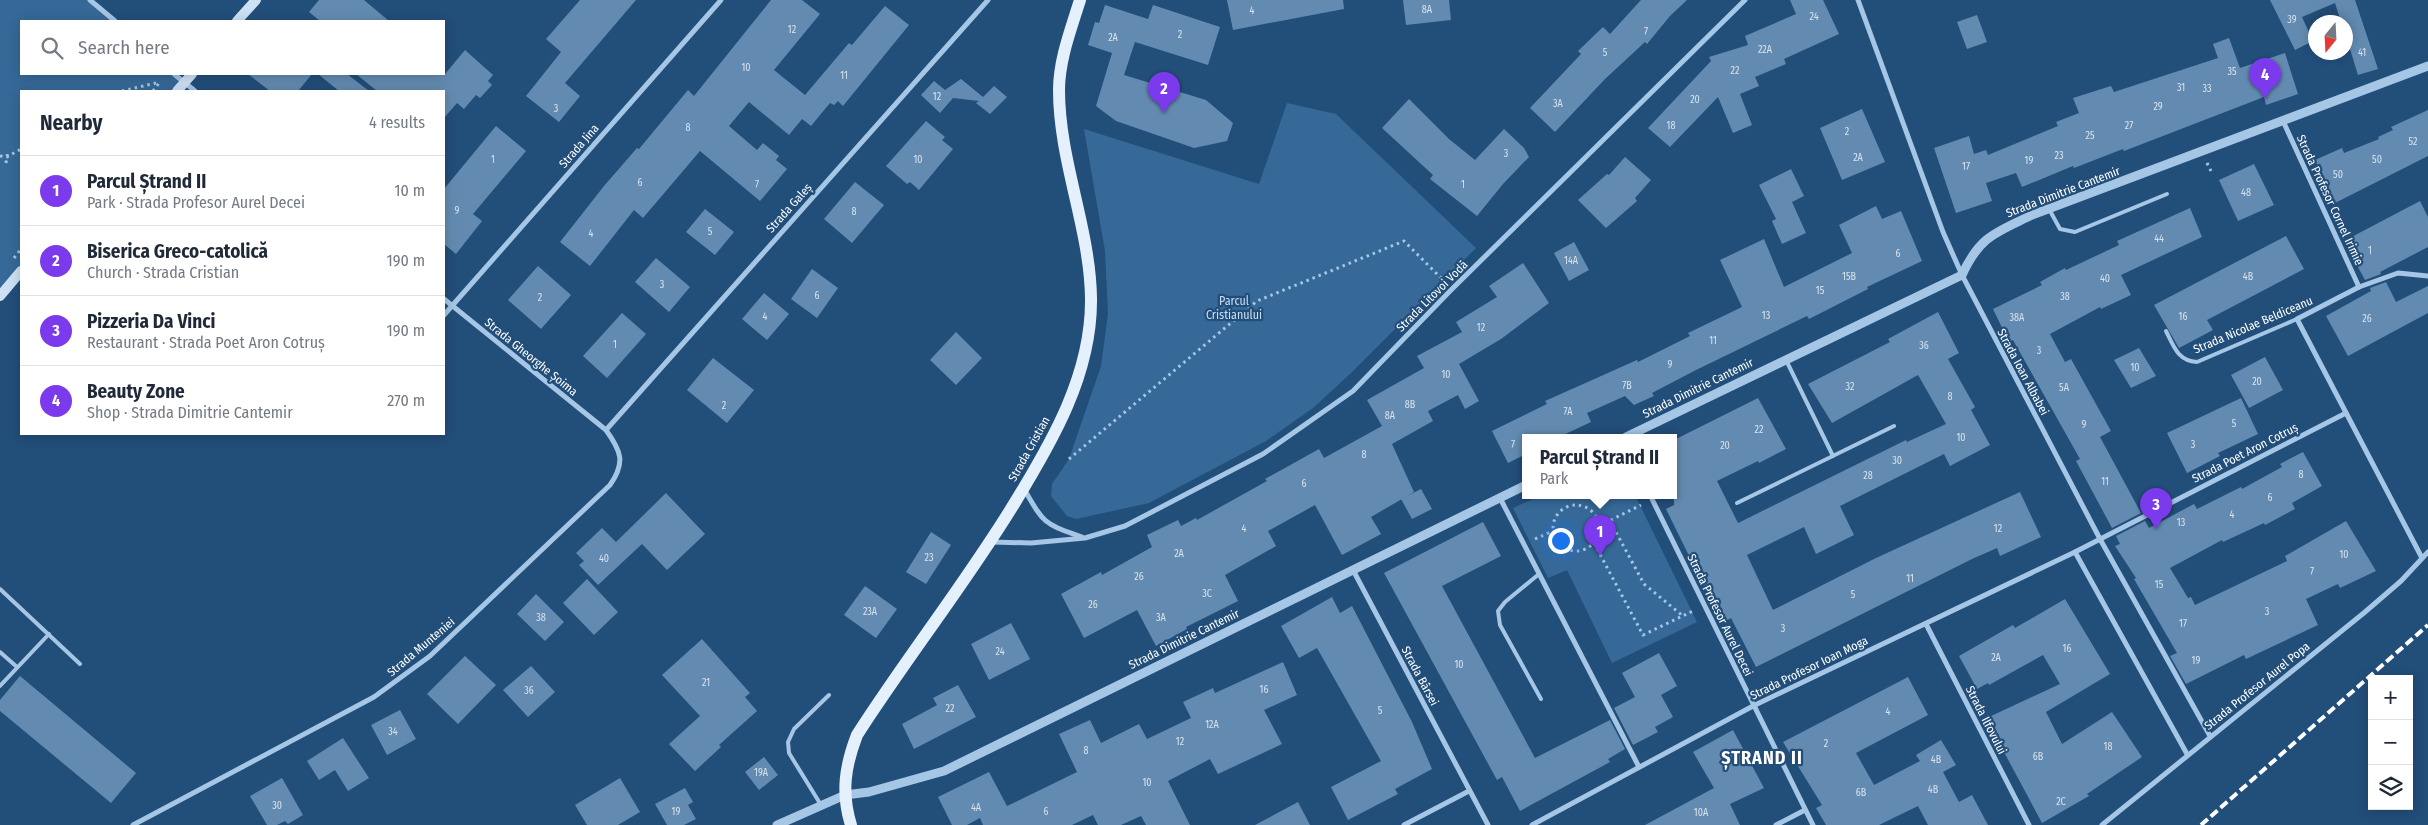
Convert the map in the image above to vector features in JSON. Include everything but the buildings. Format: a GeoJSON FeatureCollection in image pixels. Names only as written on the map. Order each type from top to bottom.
{"type":"FeatureCollection","features":[{"type":"Feature","properties":{"kind":"main road"},"geometry":{"type":"LineString","coordinates":[[238,20],[256,0]]}},
{"type":"Feature","properties":{"kind":"main road","name":"Strada Cristian"},"geometry":{"type":"LineString","coordinates":[[851,825],[845,795],[847,760],[857,736],[991,542],[1060,424],[1076,384],[1087,334],[1091,300],[1088,253],[1066,150],[1059,89],[1062,63],[1080,0]]}},
{"type":"Feature","properties":{"kind":"main road"},"geometry":{"type":"LineString","coordinates":[[178,90],[191,75]]}},
{"type":"Feature","properties":{"kind":"main road"},"geometry":{"type":"LineString","coordinates":[[0,296],[20,272]]}},
{"type":"Feature","properties":{"kind":"street"},"geometry":{"type":"LineString","coordinates":[[90,0],[113,20]]}},
{"type":"Feature","properties":{"kind":"street","name":"Strada Jina"},"geometry":{"type":"LineString","coordinates":[[445,314],[721,0]]}},
{"type":"Feature","properties":{"kind":"street","name":"Strada Galeș"},"geometry":{"type":"LineString","coordinates":[[606,430],[988,0]]}},
{"type":"Feature","properties":{"kind":"street","name":"Strada Litovoi Vodă"},"geometry":{"type":"LineString","coordinates":[[991,542],[1031,543],[1085,538],[1125,526],[1263,454],[1353,391],[1452,289],[1745,0]]}},
{"type":"Feature","properties":{"kind":"street","name":"Strada Ioan Albabei"},"geometry":{"type":"LineString","coordinates":[[1858,0],[1943,232],[1962,276],[2100,539],[2210,736]]}},
{"type":"Feature","properties":{"kind":"street","name":"Strada Dimitrie Cantemir"},"geometry":{"type":"LineString","coordinates":[[1632,434],[1962,276],[1970,258],[1987,237],[2049,209],[2428,66]]}},
{"type":"Feature","properties":{"kind":"street"},"geometry":{"type":"LineString","coordinates":[[175,75],[194,90]]}},
{"type":"Feature","properties":{"kind":"street","name":"Strada Profesor Cornel Irimie"},"geometry":{"type":"LineString","coordinates":[[2283,121],[2359,287]]}},
{"type":"Feature","properties":{"kind":"street","name":"Strada Nicolae Beldiceanu"},"geometry":{"type":"LineString","coordinates":[[2296,319],[2359,287],[2398,273],[2428,276]]}},
{"type":"Feature","properties":{"kind":"street","name":"Strada Gheorghe Șoima"},"geometry":{"type":"LineString","coordinates":[[445,300],[606,430]]}},
{"type":"Feature","properties":{"kind":"street"},"geometry":{"type":"LineString","coordinates":[[2296,319],[2422,558],[2428,552]]}},
{"type":"Feature","properties":{"kind":"street","name":"Strada Poet Aron Cotruș"},"geometry":{"type":"LineString","coordinates":[[2100,539],[2346,412]]}},
{"type":"Feature","properties":{"kind":"street","name":"Strada Munteniei"},"geometry":{"type":"LineString","coordinates":[[133,825],[374,697],[430,656],[610,485],[619,472],[620,459],[618,448],[606,430]]}},
{"type":"Feature","properties":{"kind":"street","name":"Strada Dimitrie Cantemir"},"geometry":{"type":"LineString","coordinates":[[845,795],[869,792],[944,771],[1522,487]]}},
{"type":"Feature","properties":{"kind":"street"},"geometry":{"type":"LineString","coordinates":[[1024,488],[1041,519],[1051,526],[1085,538]]}},
{"type":"Feature","properties":{"kind":"street"},"geometry":{"type":"LineString","coordinates":[[1500,498],[1639,767]]}},
{"type":"Feature","properties":{"kind":"street","name":"Strada Profesor Aurel Decei"},"geometry":{"type":"LineString","coordinates":[[1652,499],[1813,825]]}},
{"type":"Feature","properties":{"kind":"street","name":"Strada Profesor Ioan Moga"},"geometry":{"type":"LineString","coordinates":[[1532,825],[1753,706],[2100,539]]}},
{"type":"Feature","properties":{"kind":"street"},"geometry":{"type":"LineString","coordinates":[[2075,552],[2187,754]]}},
{"type":"Feature","properties":{"kind":"street","name":"Strada Profesor Aurel Popa"},"geometry":{"type":"LineString","coordinates":[[2102,825],[2187,754],[2365,612],[2401,581],[2422,558]]}},
{"type":"Feature","properties":{"kind":"street","name":"Strada Bârsei"},"geometry":{"type":"LineString","coordinates":[[1354,570],[1488,825]]}},
{"type":"Feature","properties":{"kind":"street","name":"Strada Ilfovului"},"geometry":{"type":"LineString","coordinates":[[1926,624],[2029,825]]}},
{"type":"Feature","properties":{"kind":"street"},"geometry":{"type":"LineString","coordinates":[[1404,825],[1469,792]]}},
{"type":"Feature","properties":{"kind":"street"},"geometry":{"type":"LineString","coordinates":[[777,825],[845,795]]}},
{"type":"Feature","properties":{"kind":"street"},"geometry":{"type":"LineString","coordinates":[[1776,825],[1805,810]]}},
{"type":"Feature","properties":{"kind":"lane"},"geometry":{"type":"LineString","coordinates":[[2049,209],[2060,229],[2075,232],[2167,194]]}},
{"type":"Feature","properties":{"kind":"lane","name":"Strada Nicolae Beldiceanu"},"geometry":{"type":"LineString","coordinates":[[2166,331],[2179,356],[2197,362],[2296,319]]}},
{"type":"Feature","properties":{"kind":"lane"},"geometry":{"type":"LineString","coordinates":[[1786,360],[1833,456]]}},
{"type":"Feature","properties":{"kind":"lane"},"geometry":{"type":"LineString","coordinates":[[1737,503],[1894,426]]}},
{"type":"Feature","properties":{"kind":"lane"},"geometry":{"type":"LineString","coordinates":[[1539,574],[1505,602],[1498,611],[1500,625],[1540,699]]}},
{"type":"Feature","properties":{"kind":"lane"},"geometry":{"type":"LineString","coordinates":[[0,589],[80,664]]}},
{"type":"Feature","properties":{"kind":"lane"},"geometry":{"type":"LineString","coordinates":[[0,686],[49,634]]}},
{"type":"Feature","properties":{"kind":"lane"},"geometry":{"type":"LineString","coordinates":[[0,652],[17,667]]}},
{"type":"Feature","properties":{"kind":"lane"},"geometry":{"type":"LineString","coordinates":[[822,805],[789,753],[788,742],[794,730],[829,695]]}},
{"type":"Feature","properties":{"kind":"path"},"geometry":{"type":"LineString","coordinates":[[154,90],[166,75]]}},
{"type":"Feature","properties":{"kind":"path"},"geometry":{"type":"LineString","coordinates":[[126,90],[160,82]]}},
{"type":"Feature","properties":{"kind":"path"},"geometry":{"type":"LineString","coordinates":[[0,156],[7,157],[20,150]]}},
{"type":"Feature","properties":{"kind":"path"},"geometry":{"type":"LineString","coordinates":[[6,163],[8,151]]}},
{"type":"Feature","properties":{"kind":"path"},"geometry":{"type":"LineString","coordinates":[[1069,459],[1257,301],[1404,241],[1452,289]]}},
{"type":"Feature","properties":{"kind":"path"},"geometry":{"type":"LineString","coordinates":[[1599,526],[1648,499]]}},
{"type":"Feature","properties":{"kind":"path"},"geometry":{"type":"LineString","coordinates":[[1575,505],[1589,509],[1595,514],[1599,526],[1598,536],[1594,543],[1581,551],[1566,549],[1555,538],[1553,531],[1553,523],[1561,510],[1575,505]]}},
{"type":"Feature","properties":{"kind":"path"},"geometry":{"type":"LineString","coordinates":[[1610,521],[1644,584],[1683,616]]}},
{"type":"Feature","properties":{"kind":"path"},"geometry":{"type":"LineString","coordinates":[[1524,544],[1553,531]]}},
{"type":"Feature","properties":{"kind":"path"},"geometry":{"type":"LineString","coordinates":[[1594,543],[1643,635],[1704,605]]}},
{"type":"Feature","properties":{"kind":"green space"},"geometry":{"type":"Polygon","coordinates":[[[0,0],[90,0],[114,20],[20,20],[20,75],[175,75],[184,82],[178,90],[20,90],[20,271],[0,294],[0,0]]]}},
{"type":"Feature","properties":{"kind":"green space","name":"Parcul Cristianului"},"geometry":{"type":"Polygon","coordinates":[[[1287,103],[1336,114],[1476,248],[1350,374],[1313,408],[1266,441],[1149,503],[1076,519],[1067,516],[1051,496],[1052,484],[1069,459],[1101,366],[1108,314],[1105,251],[1084,129],[1259,184],[1287,103]]]}},
{"type":"Feature","properties":{"kind":"green space"},"geometry":{"type":"Polygon","coordinates":[[[1532,499],[1637,499],[1697,622],[1612,663],[1567,570],[1548,578],[1513,508],[1532,499]]]}},
{"type":"Feature","properties":{"kind":"railway"},"geometry":{"type":"LineString","coordinates":[[2201,825],[2428,625]]}},
{"type":"Feature","properties":{"kind":"place","name":"Beauty Zone"},"geometry":{"type":"Point","coordinates":[2265,99]}},
{"type":"Feature","properties":{"kind":"place","name":"Biserica Greco-catolică"},"geometry":{"type":"Point","coordinates":[1164,113]}},
{"type":"Feature","properties":{"kind":"place","name":"Pizzeria Da Vinci"},"geometry":{"type":"Point","coordinates":[2156,529]}},
{"type":"Feature","properties":{"kind":"place","name":"Parcul Ștrand II"},"geometry":{"type":"Point","coordinates":[1600,556]}},
{"type":"Feature","properties":{"kind":"district","name":"ȘTRAND II"},"geometry":{"type":"Point","coordinates":[1762,758]}}]}
